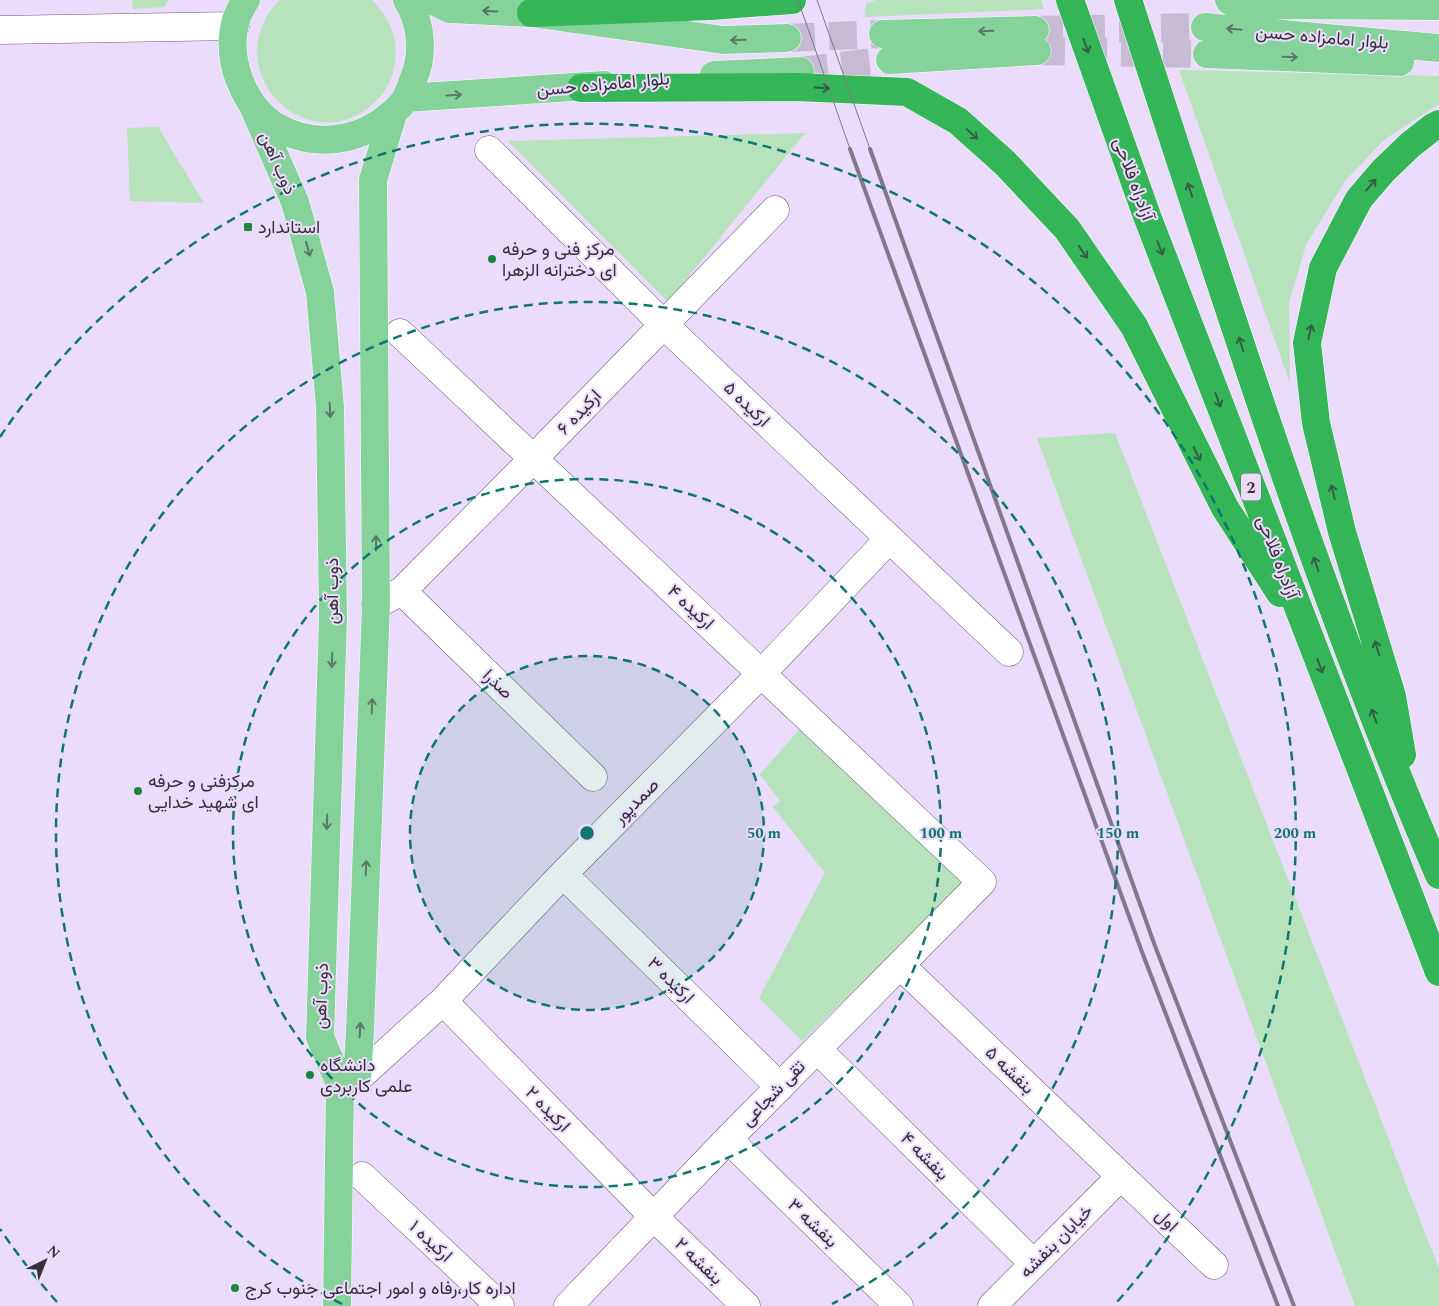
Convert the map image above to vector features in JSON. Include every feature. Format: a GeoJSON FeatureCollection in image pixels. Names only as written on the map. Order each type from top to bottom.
{"type":"FeatureCollection","features":[{"type":"Feature","properties":{"kind":"highway"},"geometry":{"type":"LineString","coordinates":[[532,14],[711,6],[792,0]]}},
{"type":"Feature","properties":{"kind":"highway","name":"آزادراه فلاحی"},"geometry":{"type":"LineString","coordinates":[[1070,0],[1147,216],[1439,972]]}},
{"type":"Feature","properties":{"kind":"highway","name":"آزادراه فلاحی"},"geometry":{"type":"LineString","coordinates":[[1128,0],[1245,356],[1329,601],[1413,816],[1439,875]]}},
{"type":"Feature","properties":{"kind":"highway"},"geometry":{"type":"LineString","coordinates":[[581,88],[797,87],[907,92],[958,121],[1005,163],[1067,229],[1129,318],[1225,508],[1309,638]]}},
{"type":"Feature","properties":{"kind":"highway"},"geometry":{"type":"LineString","coordinates":[[1413,816],[1392,696],[1342,532],[1316,423],[1307,343],[1323,268],[1359,199],[1383,171],[1410,145],[1439,124]]}},
{"type":"Feature","properties":{"kind":"main road","name":"ذوب آهن"},"geometry":{"type":"LineString","coordinates":[[246,0],[237,17],[232,48],[238,78],[253,106],[295,202],[320,292],[330,408],[333,618],[320,1037],[348,1081]]}},
{"type":"Feature","properties":{"kind":"main road","name":"ذوب آهن"},"geometry":{"type":"LineString","coordinates":[[337,1306],[348,1081],[376,605],[373,180],[399,106],[418,70],[420,39],[413,9],[407,0]]}},
{"type":"Feature","properties":{"kind":"main road"},"geometry":{"type":"LineString","coordinates":[[431,0],[450,9],[532,14],[723,40],[787,38]]}},
{"type":"Feature","properties":{"kind":"main road"},"geometry":{"type":"LineString","coordinates":[[1229,0],[1232,2],[1264,5],[1439,6]]}},
{"type":"Feature","properties":{"kind":"main road","name":"بلوار امامزاده حسن"},"geometry":{"type":"LineString","coordinates":[[1205,27],[1439,48]]}},
{"type":"Feature","properties":{"kind":"main road"},"geometry":{"type":"LineString","coordinates":[[887,47],[1036,40]]}},
{"type":"Feature","properties":{"kind":"main road","name":"بلوار امامزاده حسن"},"geometry":{"type":"LineString","coordinates":[[1207,54],[1439,63]]}},
{"type":"Feature","properties":{"kind":"main road","name":"بلوار امامزاده حسن"},"geometry":{"type":"LineString","coordinates":[[399,106],[686,77],[800,71]]}},
{"type":"Feature","properties":{"kind":"main road"},"geometry":{"type":"LineString","coordinates":[[253,106],[277,127],[306,139],[337,140],[367,132],[399,106]]}},
{"type":"Feature","properties":{"kind":"main road"},"geometry":{"type":"LineString","coordinates":[[333,618],[376,605]]}},
{"type":"Feature","properties":{"kind":"street"},"geometry":{"type":"LineString","coordinates":[[0,30],[235,26]]}},
{"type":"Feature","properties":{"kind":"street","name":"ارکیده ۵"},"geometry":{"type":"LineString","coordinates":[[489,150],[663,324],[1009,652]]}},
{"type":"Feature","properties":{"kind":"street","name":"ارکیده ۶"},"geometry":{"type":"LineString","coordinates":[[376,605],[402,591],[775,210]]}},
{"type":"Feature","properties":{"kind":"street","name":"ارکیده ۴"},"geometry":{"type":"LineString","coordinates":[[400,332],[982,882]]}},
{"type":"Feature","properties":{"kind":"street","name":"صمدپور"},"geometry":{"type":"LineString","coordinates":[[348,1081],[443,1001],[563,874],[761,674],[889,539]]}},
{"type":"Feature","properties":{"kind":"street","name":"صدرا"},"geometry":{"type":"LineString","coordinates":[[402,591],[594,777]]}},
{"type":"Feature","properties":{"kind":"street","name":"ارکیده ۳"},"geometry":{"type":"LineString","coordinates":[[563,874],[780,1087]]}},
{"type":"Feature","properties":{"kind":"street","name":"تقی شجاعی"},"geometry":{"type":"LineString","coordinates":[[568,1306],[728,1139],[982,882]]}},
{"type":"Feature","properties":{"kind":"street","name":"بنفشه ۵"},"geometry":{"type":"LineString","coordinates":[[900,965],[1121,1176]]}},
{"type":"Feature","properties":{"kind":"street","name":"ارکیده ۲"},"geometry":{"type":"LineString","coordinates":[[443,1001],[653,1216]]}},
{"type":"Feature","properties":{"kind":"street","name":"بنفشه ۴"},"geometry":{"type":"LineString","coordinates":[[817,1049],[1034,1264]]}},
{"type":"Feature","properties":{"kind":"street","name":"بنفشه ۳"},"geometry":{"type":"LineString","coordinates":[[728,1139],[899,1306]]}},
{"type":"Feature","properties":{"kind":"street","name":"ارکیده ۱"},"geometry":{"type":"LineString","coordinates":[[362,1176],[500,1306]]}},
{"type":"Feature","properties":{"kind":"street","name":"خیابان بنفشه"},"geometry":{"type":"LineString","coordinates":[[993,1306],[1121,1176]]}},
{"type":"Feature","properties":{"kind":"street","name":"اول"},"geometry":{"type":"LineString","coordinates":[[1121,1176],[1214,1265]]}},
{"type":"Feature","properties":{"kind":"street","name":"بنفشه ۲"},"geometry":{"type":"LineString","coordinates":[[653,1216],[746,1306]]}},
{"type":"Feature","properties":{"kind":"green space"},"geometry":{"type":"Polygon","coordinates":[[[132,0],[168,0],[164,7],[133,9],[132,0]]]}},
{"type":"Feature","properties":{"kind":"green space"},"geometry":{"type":"Polygon","coordinates":[[[280,0],[372,0],[379,7],[389,23],[395,40],[396,59],[387,86],[373,104],[345,120],[321,122],[299,116],[280,104],[266,86],[258,64],[258,39],[268,14],[280,0]]]}},
{"type":"Feature","properties":{"kind":"green space"},"geometry":{"type":"Polygon","coordinates":[[[876,0],[1041,0],[1044,9],[865,17],[866,4],[876,0]]]}},
{"type":"Feature","properties":{"kind":"green space"},"geometry":{"type":"Polygon","coordinates":[[[1179,70],[1439,76],[1439,104],[1385,139],[1345,181],[1306,245],[1289,303],[1290,383],[1179,70]]]}},
{"type":"Feature","properties":{"kind":"green space"},"geometry":{"type":"Polygon","coordinates":[[[158,127],[204,203],[130,201],[127,128],[158,127]]]}},
{"type":"Feature","properties":{"kind":"green space"},"geometry":{"type":"Polygon","coordinates":[[[805,133],[668,302],[508,141],[805,133]]]}},
{"type":"Feature","properties":{"kind":"green space"},"geometry":{"type":"Polygon","coordinates":[[[1115,433],[1439,1269],[1439,1306],[1355,1306],[1037,438],[1115,433]]]}},
{"type":"Feature","properties":{"kind":"green space"},"geometry":{"type":"Polygon","coordinates":[[[799,730],[963,883],[802,1041],[759,998],[825,873],[773,807],[780,801],[760,774],[799,730]]]}},
{"type":"Feature","properties":{"kind":"tunnel"},"geometry":{"type":"LineString","coordinates":[[1035,30],[1205,27]]}},
{"type":"Feature","properties":{"kind":"tunnel"},"geometry":{"type":"LineString","coordinates":[[787,38],[883,34]]}},
{"type":"Feature","properties":{"kind":"tunnel"},"geometry":{"type":"LineString","coordinates":[[1037,51],[1207,54]]}},
{"type":"Feature","properties":{"kind":"tunnel"},"geometry":{"type":"LineString","coordinates":[[800,71],[890,60]]}},
{"type":"Feature","properties":{"kind":"tram line"},"geometry":{"type":"LineString","coordinates":[[798,0],[850,149]]}},
{"type":"Feature","properties":{"kind":"tram line"},"geometry":{"type":"LineString","coordinates":[[817,0],[870,149]]}},
{"type":"Feature","properties":{"kind":"railway"},"geometry":{"type":"LineString","coordinates":[[850,149],[1142,952],[1278,1306]]}},
{"type":"Feature","properties":{"kind":"railway"},"geometry":{"type":"LineString","coordinates":[[870,149],[1155,946],[1294,1306]]}},
{"type":"Feature","properties":{"kind":"place","name":"استاندارد"},"geometry":{"type":"Point","coordinates":[248,227]}},
{"type":"Feature","properties":{"kind":"place","name":"مرکز فنی و حرفه ای دخترانه الزهرا"},"geometry":{"type":"Point","coordinates":[492,259]}},
{"type":"Feature","properties":{"kind":"place","name":"مرکزفنی و حرفه ای شهید خدایی"},"geometry":{"type":"Point","coordinates":[138,791]}},
{"type":"Feature","properties":{"kind":"place","name":"دانشگاه علمی کاربردی"},"geometry":{"type":"Point","coordinates":[310,1075]}},
{"type":"Feature","properties":{"kind":"place","name":"اداره کار،رفاه و امور اجتماعی جنوب کرج"},"geometry":{"type":"Point","coordinates":[235,1288]}}]}
